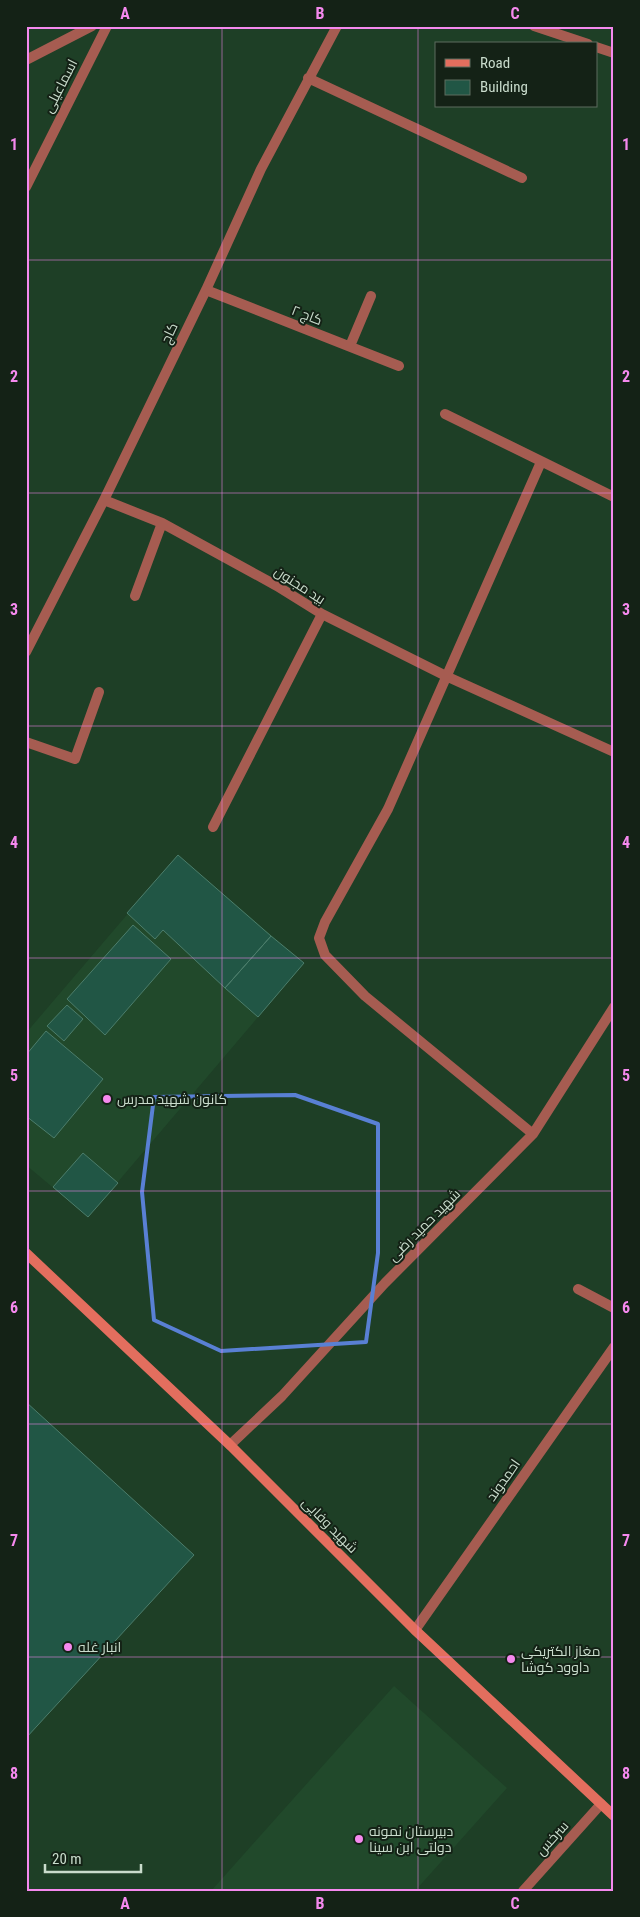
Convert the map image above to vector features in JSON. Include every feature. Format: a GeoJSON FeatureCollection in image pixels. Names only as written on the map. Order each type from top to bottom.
{"type":"FeatureCollection","features":[{"type":"Feature","properties":{"kind":"main road","name":"شهید وفایی"},"geometry":{"type":"LineString","coordinates":[[26,1254],[230,1445],[415,1630],[614,1816]]}},
{"type":"Feature","properties":{"kind":"street"},"geometry":{"type":"LineString","coordinates":[[26,60],[92,26]]}},
{"type":"Feature","properties":{"kind":"street","name":"اسماعیلی"},"geometry":{"type":"LineString","coordinates":[[26,187],[107,26]]}},
{"type":"Feature","properties":{"kind":"street","name":"کاج"},"geometry":{"type":"LineString","coordinates":[[26,652],[104,500],[206,290],[261,168],[337,26]]}},
{"type":"Feature","properties":{"kind":"street"},"geometry":{"type":"LineString","coordinates":[[534,26],[582,42]]}},
{"type":"Feature","properties":{"kind":"street"},"geometry":{"type":"LineString","coordinates":[[598,47],[614,52]]}},
{"type":"Feature","properties":{"kind":"street"},"geometry":{"type":"LineString","coordinates":[[308,78],[522,178]]}},
{"type":"Feature","properties":{"kind":"street","name":"کاج ۲"},"geometry":{"type":"LineString","coordinates":[[206,290],[399,366]]}},
{"type":"Feature","properties":{"kind":"street"},"geometry":{"type":"LineString","coordinates":[[350,346],[371,296]]}},
{"type":"Feature","properties":{"kind":"street"},"geometry":{"type":"LineString","coordinates":[[445,414],[614,498]]}},
{"type":"Feature","properties":{"kind":"street"},"geometry":{"type":"LineString","coordinates":[[533,1134],[365,996],[341,974],[325,955],[319,938],[325,922],[388,809],[448,677],[541,462]]}},
{"type":"Feature","properties":{"kind":"street","name":"بید مجنون"},"geometry":{"type":"LineString","coordinates":[[104,500],[162,523],[277,586],[322,614],[213,827]]}},
{"type":"Feature","properties":{"kind":"street"},"geometry":{"type":"LineString","coordinates":[[135,596],[162,523]]}},
{"type":"Feature","properties":{"kind":"street"},"geometry":{"type":"LineString","coordinates":[[322,614],[448,677],[614,752]]}},
{"type":"Feature","properties":{"kind":"street"},"geometry":{"type":"LineString","coordinates":[[26,742],[75,759],[99,692]]}},
{"type":"Feature","properties":{"kind":"street","name":"شهید حمید رضی"},"geometry":{"type":"LineString","coordinates":[[230,1445],[282,1396],[385,1284],[533,1134],[614,1007]]}},
{"type":"Feature","properties":{"kind":"street"},"geometry":{"type":"LineString","coordinates":[[578,1290],[614,1308]]}},
{"type":"Feature","properties":{"kind":"street","name":"احمدوند"},"geometry":{"type":"LineString","coordinates":[[415,1630],[614,1347]]}},
{"type":"Feature","properties":{"kind":"street","name":"سرخس"},"geometry":{"type":"LineString","coordinates":[[523,1891],[601,1804]]}},
{"type":"Feature","properties":{"kind":"highlighted area"},"geometry":{"type":"Polygon","coordinates":[[[295,1095],[378,1124],[378,1253],[366,1342],[221,1351],[154,1320],[142,1192],[154,1097],[295,1095]]]}},
{"type":"Feature","properties":{"kind":"shaded area","name":"کانون شهید مدرس"},"geometry":{"type":"Polygon","coordinates":[[[178,855],[304,963],[88,1217],[26,1165],[26,1033],[178,855]]]}},
{"type":"Feature","properties":{"kind":"shaded area","name":"دبیرستان نمونه دولتی ابن سینا"},"geometry":{"type":"Polygon","coordinates":[[[394,1686],[507,1788],[415,1891],[211,1891],[394,1686]]]}},
{"type":"Feature","properties":{"kind":"building"},"geometry":{"type":"Polygon","coordinates":[[[178,855],[271,936],[225,988],[163,930],[155,939],[127,913],[178,855]]]}},
{"type":"Feature","properties":{"kind":"building"},"geometry":{"type":"Polygon","coordinates":[[[133,925],[171,959],[105,1035],[67,999],[133,925]]]}},
{"type":"Feature","properties":{"kind":"building"},"geometry":{"type":"Polygon","coordinates":[[[271,936],[304,963],[258,1017],[225,988],[271,936]]]}},
{"type":"Feature","properties":{"kind":"building"},"geometry":{"type":"Polygon","coordinates":[[[67,1005],[83,1019],[64,1041],[47,1026],[67,1005]]]}},
{"type":"Feature","properties":{"kind":"building"},"geometry":{"type":"Polygon","coordinates":[[[46,1031],[103,1079],[54,1138],[26,1116],[26,1055],[46,1031]]]}},
{"type":"Feature","properties":{"kind":"building"},"geometry":{"type":"Polygon","coordinates":[[[83,1153],[118,1183],[88,1217],[53,1187],[83,1153]]]}},
{"type":"Feature","properties":{"kind":"building","name":"انبار غله"},"geometry":{"type":"Polygon","coordinates":[[[26,1402],[194,1555],[26,1738],[26,1402]]]}},
{"type":"Feature","properties":{"kind":"place","name":"کانون شهید مدرس"},"geometry":{"type":"Point","coordinates":[107,1099]}},
{"type":"Feature","properties":{"kind":"place","name":"انبار غله"},"geometry":{"type":"Point","coordinates":[68,1647]}},
{"type":"Feature","properties":{"kind":"place","name":"مغاز الکتریکی داوود کوشا"},"geometry":{"type":"Point","coordinates":[511,1659]}},
{"type":"Feature","properties":{"kind":"place","name":"دبیرستان نمونه دولتی ابن سینا"},"geometry":{"type":"Point","coordinates":[359,1839]}}]}
